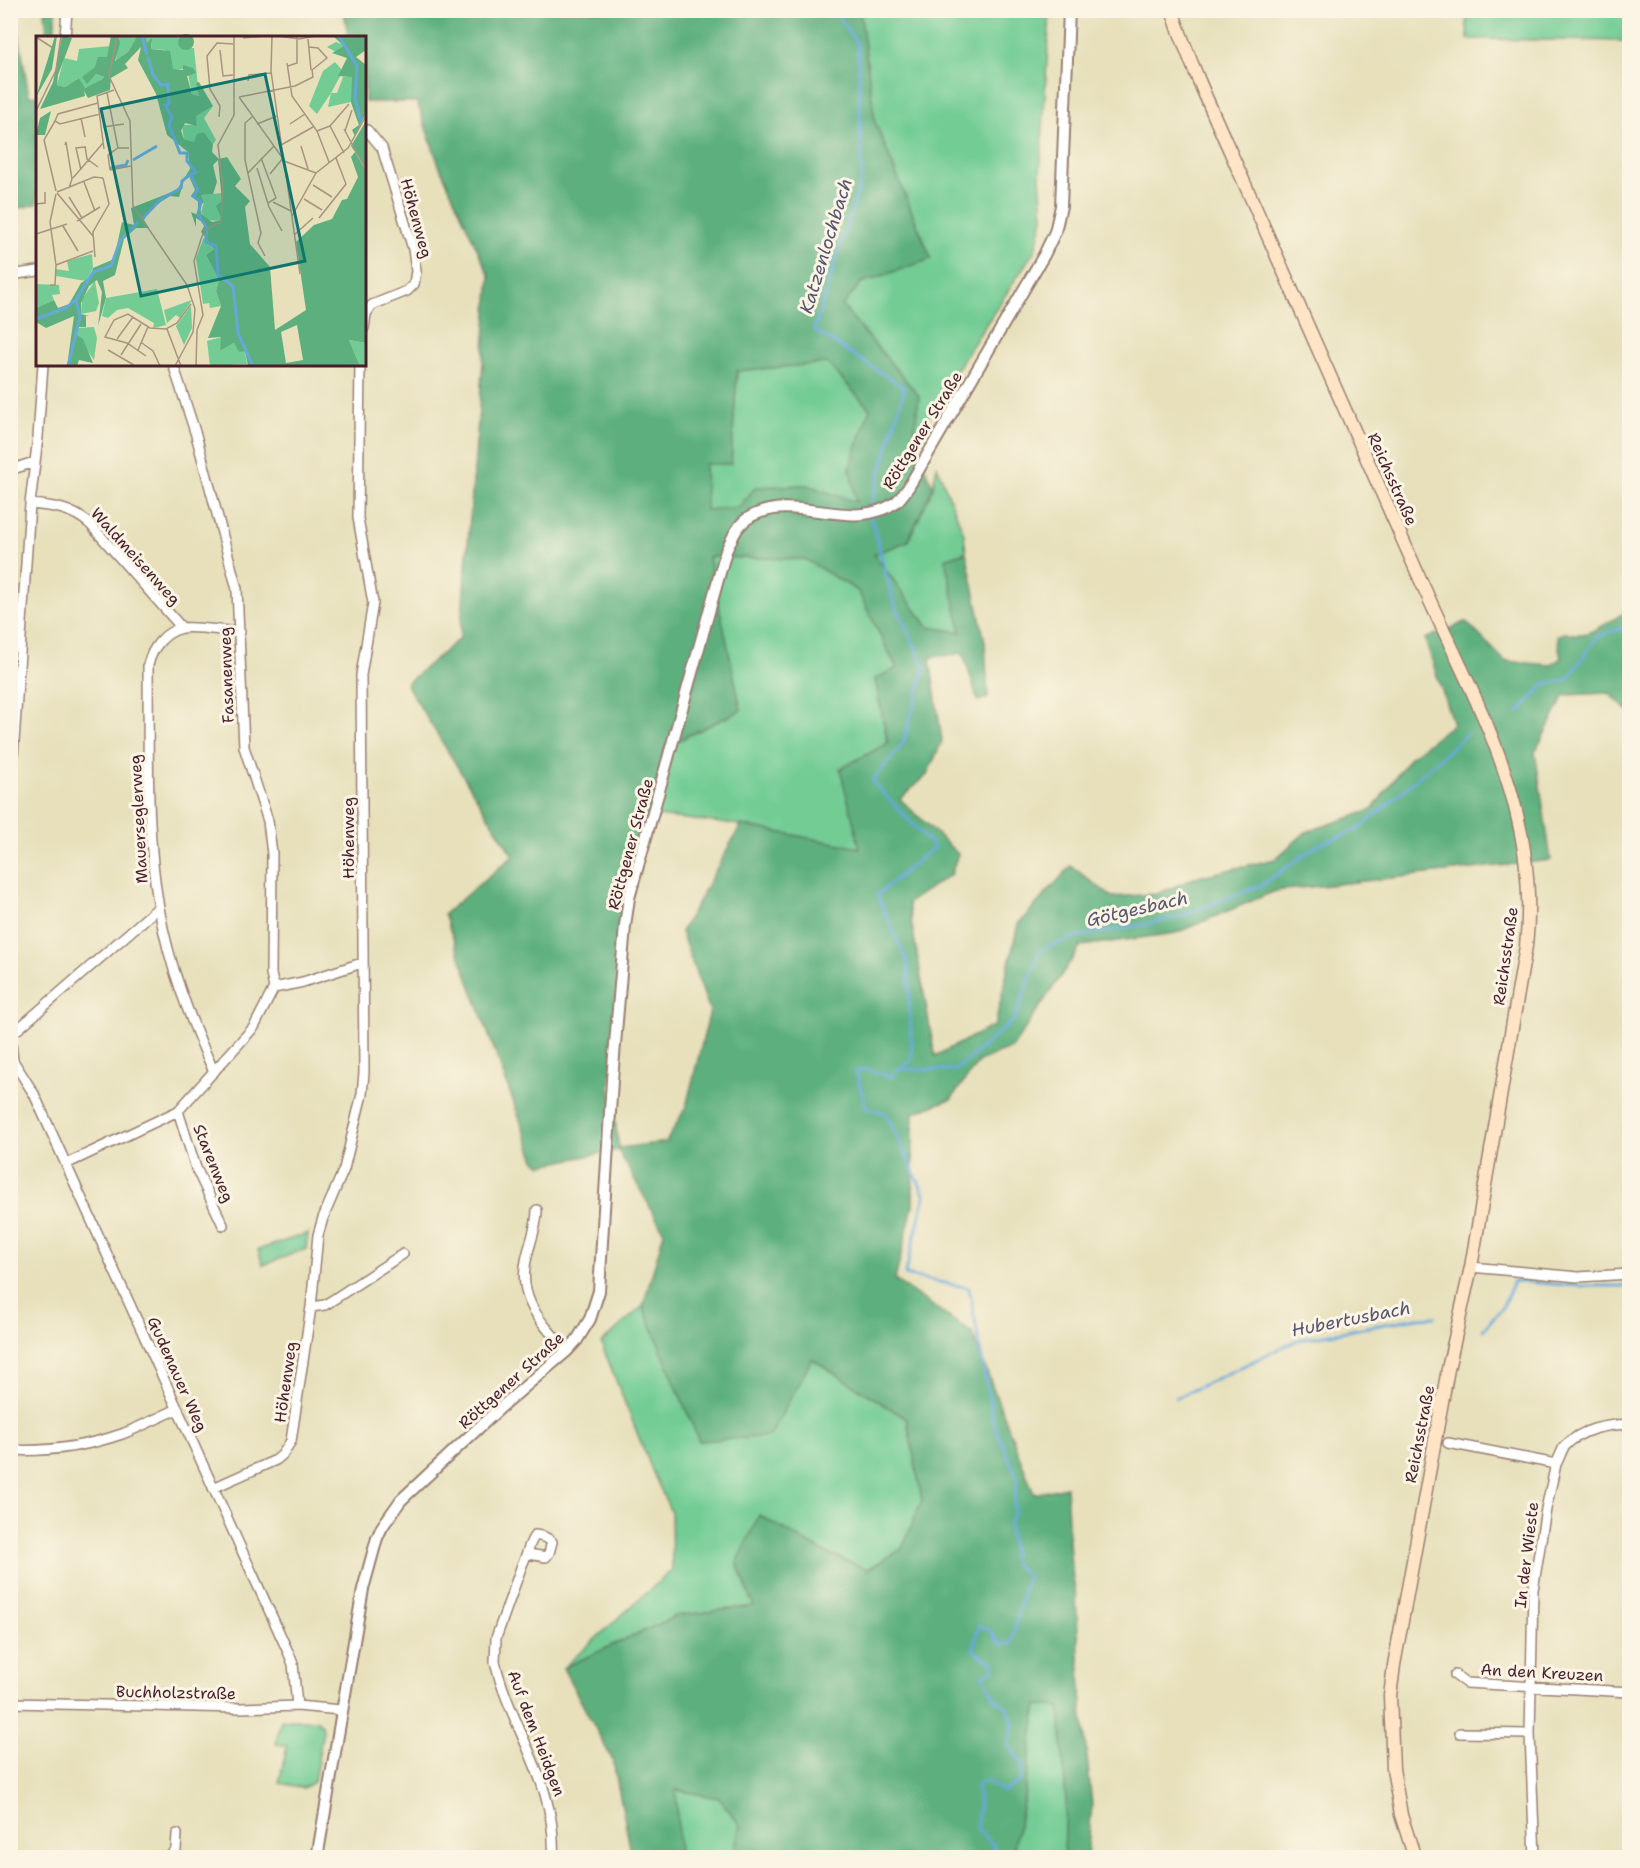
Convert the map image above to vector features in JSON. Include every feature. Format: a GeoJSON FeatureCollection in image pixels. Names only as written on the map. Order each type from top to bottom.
{"type":"FeatureCollection","features":[{"type":"Feature","properties":{"kind":"main road","name":"Reichsstraße"},"geometry":{"type":"LineString","coordinates":[[1172,10],[1183,41],[1286,277],[1441,628],[1489,729],[1505,768],[1524,843],[1528,877],[1529,922],[1471,1267],[1448,1369],[1398,1636],[1390,1696],[1390,1732],[1396,1791],[1401,1815],[1415,1857]]}},
{"type":"Feature","properties":{"kind":"street"},"geometry":{"type":"LineString","coordinates":[[65,36],[67,10]]}},
{"type":"Feature","properties":{"kind":"street","name":"Röttgener Straße"},"geometry":{"type":"LineString","coordinates":[[317,1857],[367,1571],[382,1527],[408,1491],[567,1351],[590,1319],[599,1291],[612,1080],[629,898],[726,551],[735,531],[749,517],[770,510],[792,508],[863,514],[877,512],[897,502],[908,488],[1044,255],[1055,232],[1061,206],[1069,10]]}},
{"type":"Feature","properties":{"kind":"street","name":"Höhenweg"},"geometry":{"type":"LineString","coordinates":[[366,314],[372,305],[407,291],[414,284],[416,271],[413,249],[382,148],[367,130]]}},
{"type":"Feature","properties":{"kind":"street"},"geometry":{"type":"LineString","coordinates":[[10,275],[36,271]]}},
{"type":"Feature","properties":{"kind":"street"},"geometry":{"type":"LineString","coordinates":[[10,801],[30,504],[43,366]]}},
{"type":"Feature","properties":{"kind":"street","name":"Fasanenweg"},"geometry":{"type":"LineString","coordinates":[[174,366],[196,435],[237,589],[244,747],[268,821],[272,855],[271,974],[274,988]]}},
{"type":"Feature","properties":{"kind":"street","name":"Höhenweg"},"geometry":{"type":"LineString","coordinates":[[213,1488],[276,1460],[291,1441],[311,1307],[318,1235],[344,1169],[363,1085],[362,675],[373,603],[358,518],[360,366]]}},
{"type":"Feature","properties":{"kind":"street"},"geometry":{"type":"LineString","coordinates":[[10,470],[34,462]]}},
{"type":"Feature","properties":{"kind":"street","name":"Waldmeisenweg"},"geometry":{"type":"LineString","coordinates":[[30,504],[65,508],[90,524],[182,628]]}},
{"type":"Feature","properties":{"kind":"street"},"geometry":{"type":"LineString","coordinates":[[182,628],[240,632]]}},
{"type":"Feature","properties":{"kind":"street","name":"Mauerseglerweg"},"geometry":{"type":"LineString","coordinates":[[182,628],[158,642],[148,664],[149,815],[159,907],[172,962],[188,1012],[214,1072]]}},
{"type":"Feature","properties":{"kind":"street"},"geometry":{"type":"LineString","coordinates":[[10,1032],[18,1029],[159,907]]}},
{"type":"Feature","properties":{"kind":"street"},"geometry":{"type":"LineString","coordinates":[[66,1164],[178,1111],[254,1027],[274,988],[303,982],[362,963]]}},
{"type":"Feature","properties":{"kind":"street","name":"Gudenauer Weg"},"geometry":{"type":"LineString","coordinates":[[10,1032],[11,1060],[33,1089],[289,1654],[297,1706]]}},
{"type":"Feature","properties":{"kind":"street","name":"Starenweg"},"geometry":{"type":"LineString","coordinates":[[178,1111],[196,1168],[223,1225]]}},
{"type":"Feature","properties":{"kind":"street"},"geometry":{"type":"LineString","coordinates":[[537,1210],[537,1222],[525,1267],[526,1290],[538,1318],[567,1351]]}},
{"type":"Feature","properties":{"kind":"street"},"geometry":{"type":"LineString","coordinates":[[311,1307],[325,1305],[403,1254]]}},
{"type":"Feature","properties":{"kind":"street"},"geometry":{"type":"LineString","coordinates":[[1471,1267],[1578,1277],[1629,1274]]}},
{"type":"Feature","properties":{"kind":"street"},"geometry":{"type":"LineString","coordinates":[[10,1450],[37,1451],[104,1440],[178,1409]]}},
{"type":"Feature","properties":{"kind":"street"},"geometry":{"type":"LineString","coordinates":[[1448,1443],[1556,1464],[1564,1448],[1583,1434],[1601,1426],[1629,1424]]}},
{"type":"Feature","properties":{"kind":"street","name":"In der Wieste"},"geometry":{"type":"LineString","coordinates":[[1535,1857],[1530,1734],[1533,1590],[1556,1464]]}},
{"type":"Feature","properties":{"kind":"street","name":"Auf dem Heidgen"},"geometry":{"type":"LineString","coordinates":[[528,1554],[496,1638],[495,1662],[548,1802],[554,1839],[553,1857]]}},
{"type":"Feature","properties":{"kind":"street","name":"An den Kreuzen"},"geometry":{"type":"LineString","coordinates":[[1455,1675],[1466,1683],[1629,1692]]}},
{"type":"Feature","properties":{"kind":"street","name":"Buchholzstraße"},"geometry":{"type":"LineString","coordinates":[[10,1703],[241,1708],[297,1706],[341,1710]]}},
{"type":"Feature","properties":{"kind":"street"},"geometry":{"type":"LineString","coordinates":[[1460,1733],[1530,1734]]}},
{"type":"Feature","properties":{"kind":"street"},"geometry":{"type":"LineString","coordinates":[[168,1857],[176,1850],[177,1834]]}},
{"type":"Feature","properties":{"kind":"green space"},"geometry":{"type":"Polygon","coordinates":[[[10,11],[15,11],[29,96],[36,95],[36,204],[11,210],[10,11]]]}},
{"type":"Feature","properties":{"kind":"green space"},"geometry":{"type":"Polygon","coordinates":[[[45,11],[56,11],[54,36],[47,36],[45,11]]]}},
{"type":"Feature","properties":{"kind":"green space"},"geometry":{"type":"Polygon","coordinates":[[[344,11],[860,11],[875,122],[931,259],[861,283],[842,306],[919,396],[913,441],[933,487],[908,541],[874,554],[928,627],[961,632],[945,559],[966,552],[985,642],[988,698],[978,701],[963,653],[930,658],[942,741],[927,775],[900,799],[958,854],[951,874],[908,903],[935,1056],[995,1025],[1018,924],[1071,866],[1112,897],[1157,894],[1194,878],[1275,859],[1306,832],[1372,810],[1410,757],[1453,724],[1425,639],[1466,622],[1505,661],[1551,665],[1561,658],[1557,636],[1566,632],[1582,634],[1590,632],[1629,610],[1629,712],[1609,693],[1565,695],[1535,752],[1551,860],[1275,891],[1176,933],[1081,946],[1012,1048],[979,1061],[951,1099],[913,1113],[913,1206],[895,1280],[972,1333],[1034,1494],[1066,1487],[1070,1557],[1076,1597],[1082,1708],[1092,1805],[1087,1857],[1064,1857],[1066,1802],[1060,1707],[1037,1705],[1024,1797],[1012,1857],[733,1857],[740,1825],[719,1798],[676,1790],[679,1857],[632,1857],[613,1761],[563,1668],[676,1616],[754,1606],[737,1563],[759,1515],[822,1551],[868,1569],[902,1549],[922,1500],[907,1419],[812,1359],[770,1436],[699,1441],[643,1306],[664,1232],[618,1150],[542,1165],[535,1160],[444,914],[513,856],[406,684],[460,638],[490,277],[439,165],[417,102],[366,102],[366,36],[348,36],[344,11]],[[827,363],[737,371],[731,464],[705,464],[706,510],[739,507],[756,487],[807,485],[856,502],[850,467],[870,409],[827,363]],[[709,557],[741,710],[666,746],[624,902],[610,1086],[619,1148],[666,1142],[686,1107],[710,1011],[681,932],[741,825],[860,848],[840,769],[888,743],[875,679],[897,668],[858,591],[805,559],[709,557]]]}},
{"type":"Feature","properties":{"kind":"green space"},"geometry":{"type":"Polygon","coordinates":[[[860,11],[1050,11],[1040,177],[1043,218],[1035,250],[913,441],[919,396],[842,306],[861,283],[931,258],[875,122],[860,11]]]}},
{"type":"Feature","properties":{"kind":"green space"},"geometry":{"type":"Polygon","coordinates":[[[1466,11],[1629,11],[1629,41],[1468,39],[1466,11]]]}},
{"type":"Feature","properties":{"kind":"green space"},"geometry":{"type":"Polygon","coordinates":[[[827,363],[870,409],[850,467],[857,503],[807,485],[756,487],[739,507],[705,510],[705,463],[731,464],[737,371],[827,363]]]}},
{"type":"Feature","properties":{"kind":"green space"},"geometry":{"type":"Polygon","coordinates":[[[937,466],[964,534],[966,552],[945,559],[962,633],[928,627],[874,554],[909,541],[933,487],[937,466]]]}},
{"type":"Feature","properties":{"kind":"green space"},"geometry":{"type":"Polygon","coordinates":[[[708,557],[805,559],[858,591],[897,669],[875,679],[888,744],[840,769],[861,848],[741,825],[648,815],[667,746],[741,710],[708,557]]]}},
{"type":"Feature","properties":{"kind":"green space"},"geometry":{"type":"Polygon","coordinates":[[[308,1233],[306,1249],[263,1265],[258,1250],[308,1233]]]}},
{"type":"Feature","properties":{"kind":"green space"},"geometry":{"type":"Polygon","coordinates":[[[643,1306],[699,1441],[770,1436],[812,1358],[907,1419],[922,1500],[902,1549],[868,1569],[822,1551],[737,1563],[755,1606],[676,1616],[563,1668],[672,1570],[671,1512],[601,1343],[643,1306]]]}},
{"type":"Feature","properties":{"kind":"green space"},"geometry":{"type":"Polygon","coordinates":[[[1037,1705],[1060,1707],[1066,1802],[1064,1857],[1012,1858],[1024,1797],[1037,1705]]]}},
{"type":"Feature","properties":{"kind":"green space"},"geometry":{"type":"Polygon","coordinates":[[[281,1720],[316,1720],[322,1725],[323,1731],[314,1782],[304,1788],[279,1783],[287,1746],[276,1744],[281,1720]]]}},
{"type":"Feature","properties":{"kind":"green space"},"geometry":{"type":"Polygon","coordinates":[[[675,1790],[719,1797],[740,1825],[733,1857],[679,1857],[675,1790]]]}},
{"type":"Feature","properties":{"kind":"waterway","name":"Katzenlochbach"},"geometry":{"type":"LineString","coordinates":[[834,10],[858,45],[862,178],[814,330],[905,388],[870,508]]}},
{"type":"Feature","properties":{"kind":"waterway","name":"Katzenlochbach"},"geometry":{"type":"LineString","coordinates":[[870,514],[893,600],[925,667],[903,744],[872,781],[934,847],[877,895],[908,964],[912,1060],[898,1069],[891,1077],[866,1069],[856,1071],[866,1108],[886,1113],[925,1196],[905,1275],[969,1288],[994,1424],[1017,1477],[1014,1512],[1009,1524],[1013,1563],[1027,1576],[1011,1644],[1000,1644],[990,1630],[979,1625],[973,1650],[995,1664],[993,1670],[983,1675],[995,1699],[1007,1707],[1013,1721],[1008,1745],[1021,1762],[1021,1780],[1004,1792],[987,1782],[977,1783],[979,1805],[976,1829],[994,1845],[990,1858]]}},
{"type":"Feature","properties":{"kind":"waterway","name":"Götgesbach"},"geometry":{"type":"LineString","coordinates":[[1518,713],[1546,683],[1567,680],[1597,637],[1630,625]]}},
{"type":"Feature","properties":{"kind":"waterway","name":"Götgesbach"},"geometry":{"type":"LineString","coordinates":[[899,1069],[956,1070],[1015,1019],[1040,950],[1072,938],[1177,918],[1262,885],[1318,845],[1361,828],[1467,734]]}},
{"type":"Feature","properties":{"kind":"waterway","name":"Hubertusbach"},"geometry":{"type":"LineString","coordinates":[[1483,1330],[1503,1306],[1514,1281],[1580,1286],[1630,1286]]}},
{"type":"Feature","properties":{"kind":"waterway","name":"Hubertusbach"},"geometry":{"type":"LineString","coordinates":[[1176,1398],[1298,1340],[1417,1318],[1435,1317]]}}]}
